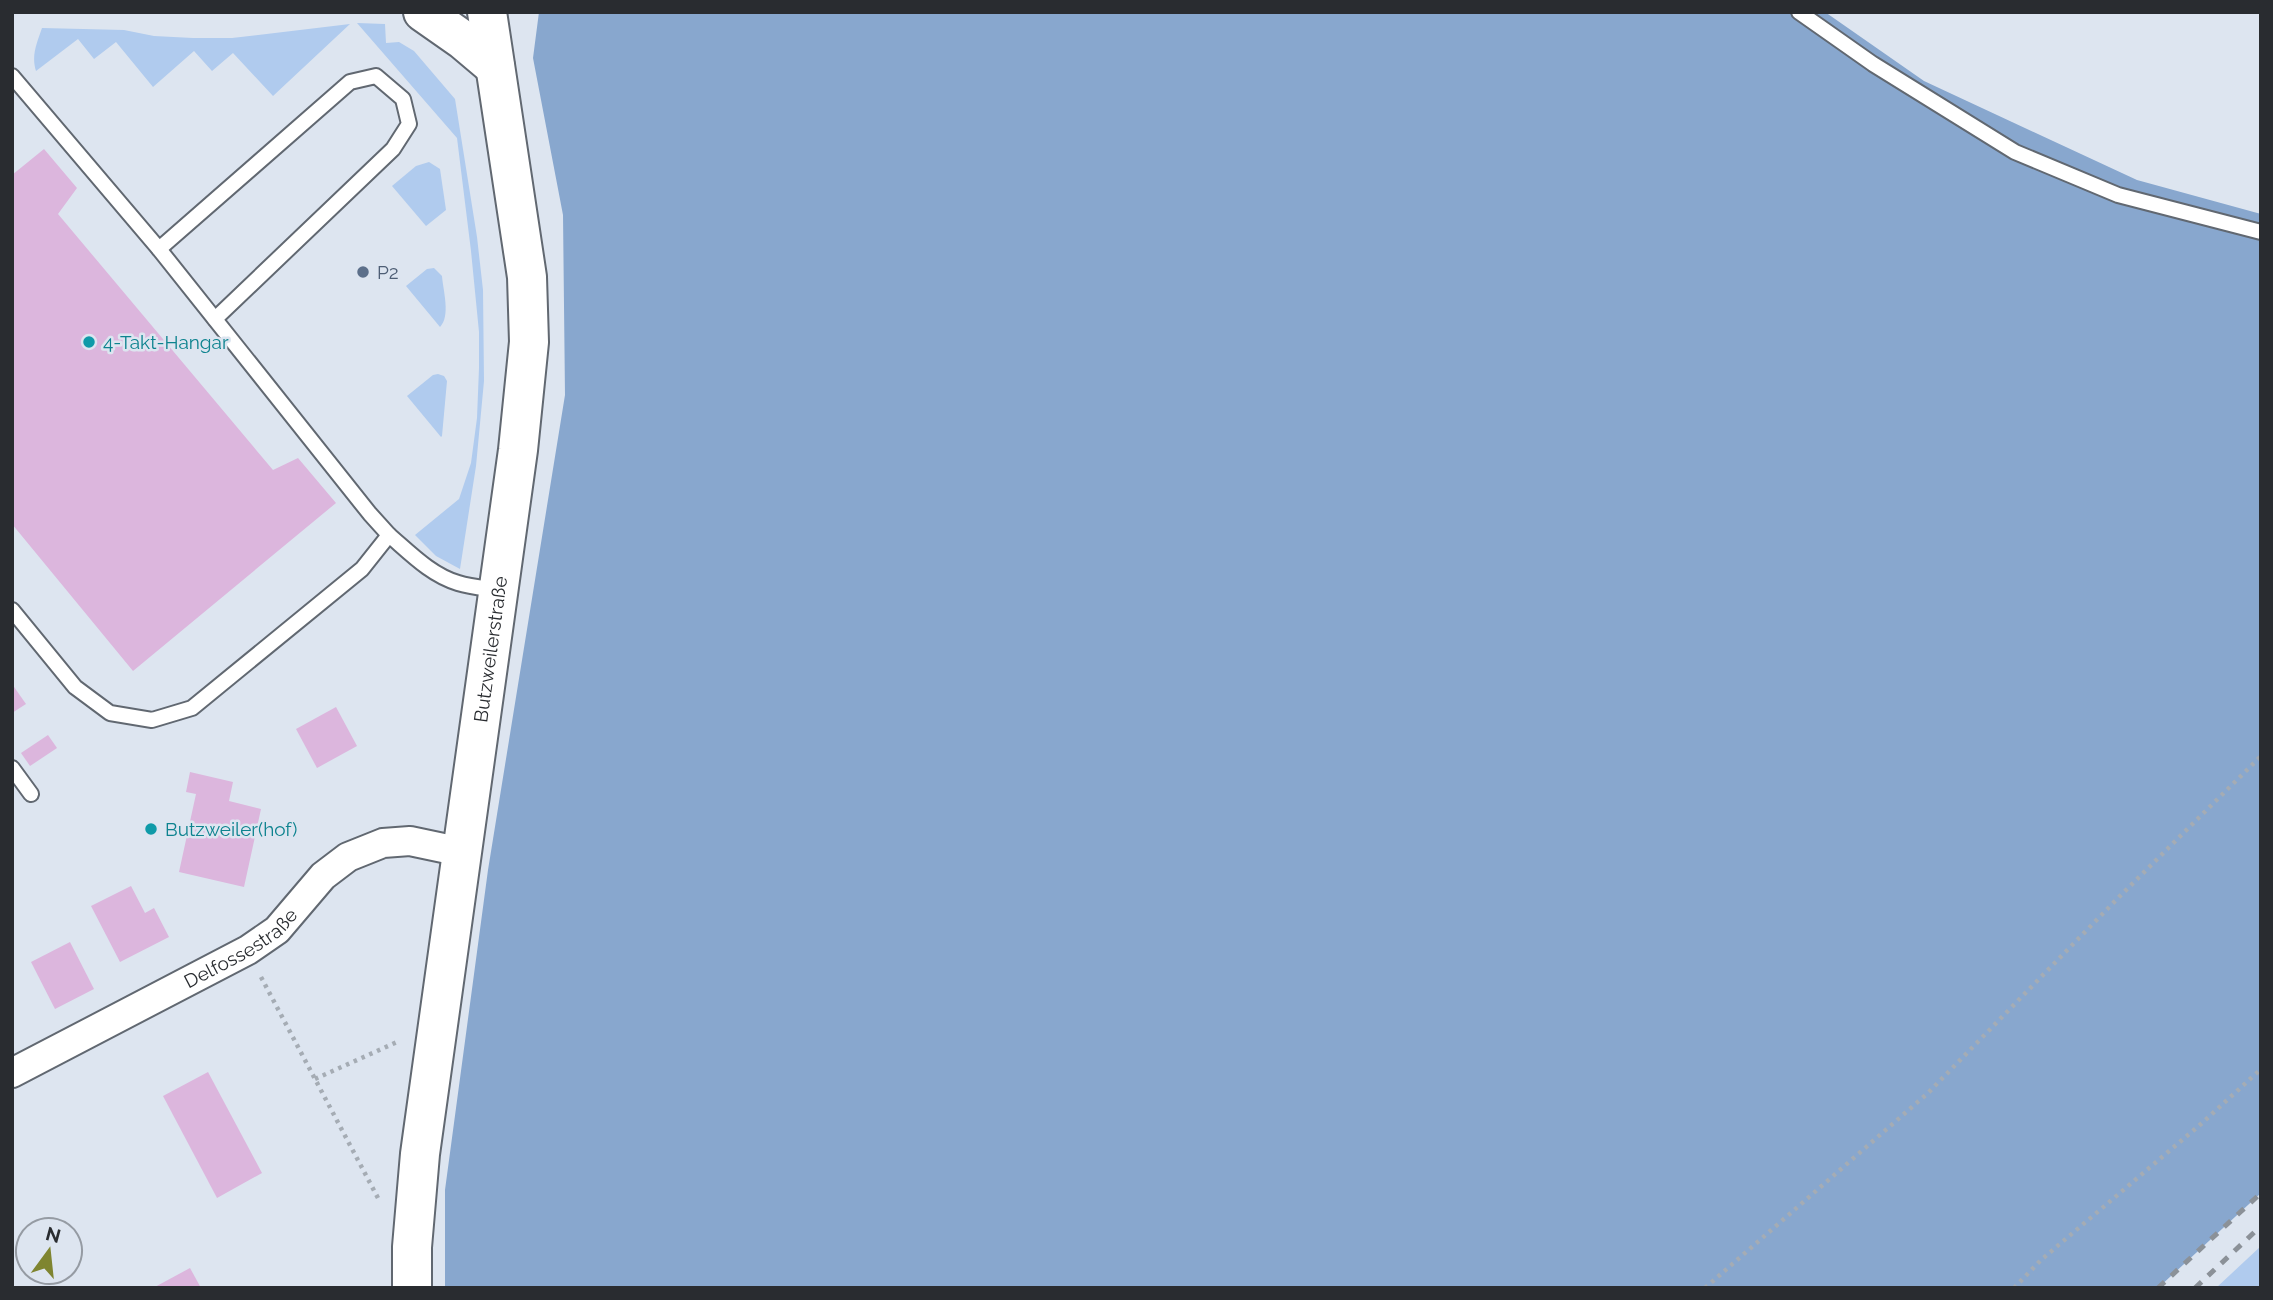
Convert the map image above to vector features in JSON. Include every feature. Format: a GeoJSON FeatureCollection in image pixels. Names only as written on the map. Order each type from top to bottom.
{"type":"FeatureCollection","features":[{"type":"Feature","properties":{"kind":"street"},"geometry":{"type":"LineString","coordinates":[[423,12],[495,67]]}},
{"type":"Feature","properties":{"kind":"street","name":"Butzweilerstraße"},"geometry":{"type":"LineString","coordinates":[[412,1288],[412,1247],[420,1154],[524,407],[529,342],[527,277],[487,12]]}},
{"type":"Feature","properties":{"kind":"street","name":"Delfossestraße"},"geometry":{"type":"LineString","coordinates":[[12,1073],[248,950],[277,930],[323,876],[348,857],[383,843],[410,841],[462,852]]}},
{"type":"Feature","properties":{"kind":"lane"},"geometry":{"type":"LineString","coordinates":[[1799,12],[1874,64],[2015,152],[2118,195],[2261,232]]}},
{"type":"Feature","properties":{"kind":"lane"},"geometry":{"type":"LineString","coordinates":[[12,76],[159,249],[389,535],[419,561],[443,577],[460,584],[498,590]]}},
{"type":"Feature","properties":{"kind":"lane"},"geometry":{"type":"LineString","coordinates":[[159,249],[350,82],[376,76],[402,99],[409,124],[393,149],[215,319]]}},
{"type":"Feature","properties":{"kind":"lane"},"geometry":{"type":"LineString","coordinates":[[12,610],[75,687],[110,713],[152,720],[192,708],[362,569],[389,535]]}},
{"type":"Feature","properties":{"kind":"lane"},"geometry":{"type":"LineString","coordinates":[[12,768],[31,794]]}},
{"type":"Feature","properties":{"kind":"path"},"geometry":{"type":"LineString","coordinates":[[1705,1288],[1928,1093],[2119,897],[2261,757]]}},
{"type":"Feature","properties":{"kind":"path"},"geometry":{"type":"LineString","coordinates":[[248,950],[379,1199]]}},
{"type":"Feature","properties":{"kind":"path"},"geometry":{"type":"LineString","coordinates":[[315,1079],[406,1038]]}},
{"type":"Feature","properties":{"kind":"path"},"geometry":{"type":"LineString","coordinates":[[2014,1288],[2041,1260],[2202,1124],[2261,1069]]}},
{"type":"Feature","properties":{"kind":"shaded area"},"geometry":{"type":"Polygon","coordinates":[[[539,12],[1825,12],[1924,81],[2137,180],[2261,214],[2261,1193],[2158,1288],[445,1288],[445,1190],[488,870],[565,395],[563,215],[533,58],[539,12]]]}},
{"type":"Feature","properties":{"kind":"shaded area"},"geometry":{"type":"Polygon","coordinates":[[[357,23],[385,24],[386,43],[399,42],[414,51],[455,99],[483,290],[484,381],[476,466],[460,569],[436,556],[415,535],[459,499],[471,463],[477,418],[479,332],[457,138],[357,23]]]}},
{"type":"Feature","properties":{"kind":"shaded area"},"geometry":{"type":"Polygon","coordinates":[[[350,24],[273,96],[233,53],[212,71],[194,51],[153,87],[116,42],[94,59],[78,39],[36,71],[34,60],[42,28],[124,30],[154,36],[232,38],[350,24]]]}},
{"type":"Feature","properties":{"kind":"shaded area"},"geometry":{"type":"Polygon","coordinates":[[[429,162],[440,169],[446,210],[426,226],[392,186],[416,166],[429,162]]]}},
{"type":"Feature","properties":{"kind":"shaded area"},"geometry":{"type":"Polygon","coordinates":[[[434,268],[442,276],[446,303],[445,316],[440,327],[406,286],[427,269],[434,268]]]}},
{"type":"Feature","properties":{"kind":"shaded area"},"geometry":{"type":"Polygon","coordinates":[[[438,374],[444,376],[447,381],[441,437],[407,396],[438,374]]]}},
{"type":"Feature","properties":{"kind":"shaded area"},"geometry":{"type":"Polygon","coordinates":[[[2261,1246],[2261,1288],[2216,1288],[2261,1246]]]}},
{"type":"Feature","properties":{"kind":"building","name":"4-Takt-Hangar"},"geometry":{"type":"Polygon","coordinates":[[[44,149],[77,188],[58,214],[273,470],[298,458],[336,503],[133,671],[12,524],[12,175],[44,149]]]}},
{"type":"Feature","properties":{"kind":"building"},"geometry":{"type":"Polygon","coordinates":[[[12,684],[26,704],[12,713],[12,684]]]}},
{"type":"Feature","properties":{"kind":"building"},"geometry":{"type":"Polygon","coordinates":[[[336,707],[357,746],[317,768],[296,729],[336,707]]]}},
{"type":"Feature","properties":{"kind":"building"},"geometry":{"type":"Polygon","coordinates":[[[48,735],[57,748],[30,766],[21,753],[48,735]]]}},
{"type":"Feature","properties":{"kind":"building"},"geometry":{"type":"Polygon","coordinates":[[[190,772],[233,782],[229,801],[261,809],[244,887],[179,872],[196,794],[186,792],[190,772]]]}},
{"type":"Feature","properties":{"kind":"building"},"geometry":{"type":"Polygon","coordinates":[[[131,886],[145,913],[154,908],[169,937],[120,962],[91,906],[131,886]]]}},
{"type":"Feature","properties":{"kind":"building"},"geometry":{"type":"Polygon","coordinates":[[[70,942],[94,989],[55,1009],[31,962],[70,942]]]}},
{"type":"Feature","properties":{"kind":"building"},"geometry":{"type":"Polygon","coordinates":[[[208,1072],[262,1173],[217,1198],[163,1096],[208,1072]]]}},
{"type":"Feature","properties":{"kind":"building"},"geometry":{"type":"Polygon","coordinates":[[[190,1268],[201,1288],[153,1288],[190,1268]]]}},
{"type":"Feature","properties":{"kind":"railway"},"geometry":{"type":"LineString","coordinates":[[2158,1288],[2261,1193]]}},
{"type":"Feature","properties":{"kind":"railway"},"geometry":{"type":"LineString","coordinates":[[2195,1288],[2261,1226]]}},
{"type":"Feature","properties":{"kind":"place","name":"P2"},"geometry":{"type":"Point","coordinates":[363,272]}},
{"type":"Feature","properties":{"kind":"place","name":"4-Takt-Hangar"},"geometry":{"type":"Point","coordinates":[89,342]}},
{"type":"Feature","properties":{"kind":"place","name":"Butzweiler(hof)"},"geometry":{"type":"Point","coordinates":[151,829]}}]}
